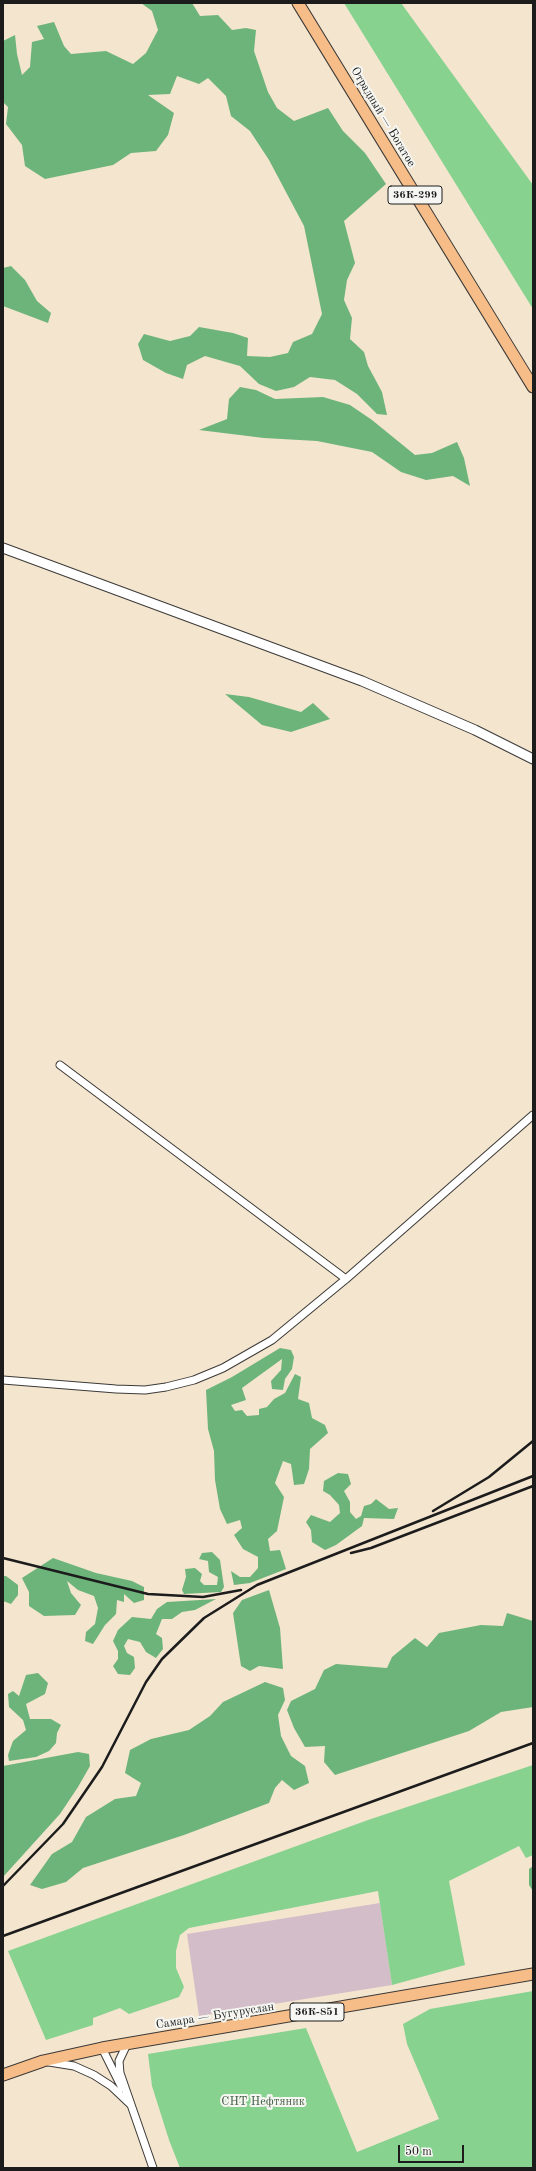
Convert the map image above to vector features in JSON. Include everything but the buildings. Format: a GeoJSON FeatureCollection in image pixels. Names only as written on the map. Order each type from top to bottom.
{"type":"FeatureCollection","features":[{"type":"Feature","properties":{"kind":"main road","name":"Отрадный — Богатое"},"geometry":{"type":"LineString","coordinates":[[298,3],[533,387]]}},
{"type":"Feature","properties":{"kind":"main road","name":"Самара — Бугуруслан"},"geometry":{"type":"LineString","coordinates":[[43,2061],[102,2048],[533,1974]]}},
{"type":"Feature","properties":{"kind":"main road","name":"36К-851"},"geometry":{"type":"LineString","coordinates":[[3,2075],[43,2061]]}},
{"type":"Feature","properties":{"kind":"street"},"geometry":{"type":"LineString","coordinates":[[3,548],[362,681],[475,730],[533,759]]}},
{"type":"Feature","properties":{"kind":"street"},"geometry":{"type":"LineString","coordinates":[[60,1065],[346,1279]]}},
{"type":"Feature","properties":{"kind":"street"},"geometry":{"type":"LineString","coordinates":[[3,1380],[116,1390],[144,1390],[166,1387],[194,1380],[223,1368],[272,1340],[346,1279],[533,1115]]}},
{"type":"Feature","properties":{"kind":"street"},"geometry":{"type":"LineString","coordinates":[[127,2044],[119,2060],[120,2073],[153,2168]]}},
{"type":"Feature","properties":{"kind":"street"},"geometry":{"type":"LineString","coordinates":[[102,2048],[130,2104]]}},
{"type":"Feature","properties":{"kind":"street"},"geometry":{"type":"LineString","coordinates":[[43,2061],[74,2066],[94,2075],[111,2086],[130,2104]]}},
{"type":"Feature","properties":{"kind":"shaded area"},"geometry":{"type":"Polygon","coordinates":[[[380,1903],[392,1985],[199,2016],[187,1934],[380,1903]]]}},
{"type":"Feature","properties":{"kind":"green space"},"geometry":{"type":"Polygon","coordinates":[[[141,3],[192,3],[200,16],[218,15],[232,30],[246,28],[256,30],[254,51],[268,92],[277,108],[294,121],[328,108],[343,131],[365,153],[386,184],[344,221],[355,263],[347,280],[344,300],[352,318],[350,339],[364,352],[368,366],[382,392],[387,415],[377,414],[357,394],[335,380],[310,377],[294,387],[276,391],[259,384],[240,366],[205,356],[187,365],[183,379],[166,373],[143,360],[138,344],[144,334],[170,341],[190,336],[199,327],[233,333],[248,338],[247,356],[270,357],[288,353],[293,342],[312,334],[322,314],[304,226],[269,160],[250,131],[231,116],[226,96],[208,78],[199,84],[177,76],[170,94],[148,95],[174,113],[168,135],[156,151],[131,153],[113,165],[45,179],[25,166],[22,145],[6,124],[8,107],[3,102],[3,41],[15,35],[17,54],[22,75],[30,67],[32,42],[44,39],[37,26],[54,22],[64,46],[71,54],[106,51],[133,64],[146,53],[158,30],[152,11],[141,3]]]}},
{"type":"Feature","properties":{"kind":"green space"},"geometry":{"type":"Polygon","coordinates":[[[344,3],[401,3],[533,185],[533,309],[344,3]]]}},
{"type":"Feature","properties":{"kind":"green space"},"geometry":{"type":"Polygon","coordinates":[[[11,266],[25,280],[37,301],[51,313],[48,323],[3,306],[3,268],[11,266]]]}},
{"type":"Feature","properties":{"kind":"green space"},"geometry":{"type":"Polygon","coordinates":[[[240,387],[256,390],[275,399],[323,397],[350,405],[372,420],[415,455],[432,453],[457,442],[464,458],[470,486],[453,476],[426,480],[401,472],[372,452],[317,441],[264,438],[199,430],[227,419],[229,399],[240,387]]]}},
{"type":"Feature","properties":{"kind":"green space"},"geometry":{"type":"Polygon","coordinates":[[[225,694],[249,697],[301,712],[313,703],[330,719],[291,732],[262,725],[225,694]]]}},
{"type":"Feature","properties":{"kind":"green space"},"geometry":{"type":"Polygon","coordinates":[[[280,1348],[291,1350],[294,1357],[292,1369],[285,1379],[283,1390],[272,1389],[271,1381],[281,1370],[282,1359],[242,1388],[246,1400],[231,1405],[235,1411],[242,1410],[247,1416],[259,1415],[259,1409],[267,1407],[274,1399],[285,1393],[295,1374],[301,1377],[298,1399],[309,1403],[312,1418],[325,1425],[328,1433],[310,1449],[309,1469],[304,1484],[294,1485],[291,1464],[283,1461],[275,1483],[284,1497],[277,1531],[268,1539],[270,1551],[280,1550],[286,1569],[250,1583],[234,1585],[231,1571],[240,1577],[250,1577],[258,1568],[258,1557],[243,1549],[234,1535],[242,1528],[240,1520],[227,1524],[220,1509],[215,1480],[214,1451],[208,1429],[206,1390],[232,1377],[280,1348]]]}},
{"type":"Feature","properties":{"kind":"green space"},"geometry":{"type":"Polygon","coordinates":[[[338,1473],[348,1474],[351,1484],[344,1491],[350,1502],[350,1512],[356,1519],[361,1516],[364,1506],[371,1504],[376,1499],[389,1509],[398,1508],[394,1519],[364,1518],[362,1526],[336,1545],[325,1550],[312,1542],[311,1530],[306,1522],[311,1515],[330,1522],[340,1513],[339,1505],[330,1495],[323,1491],[324,1481],[338,1473]]]}},
{"type":"Feature","properties":{"kind":"green space"},"geometry":{"type":"Polygon","coordinates":[[[212,1552],[220,1560],[224,1587],[221,1592],[184,1594],[182,1590],[186,1577],[185,1569],[195,1568],[202,1574],[200,1581],[204,1585],[217,1585],[218,1577],[209,1572],[208,1561],[199,1559],[202,1553],[212,1552]]]}},
{"type":"Feature","properties":{"kind":"green space"},"geometry":{"type":"Polygon","coordinates":[[[53,1558],[96,1573],[132,1581],[144,1587],[144,1600],[134,1603],[124,1594],[124,1602],[117,1600],[116,1614],[105,1625],[93,1644],[85,1641],[86,1632],[95,1624],[98,1608],[94,1596],[78,1590],[67,1581],[71,1593],[81,1605],[75,1615],[44,1616],[29,1606],[29,1592],[22,1578],[53,1558]]]}},
{"type":"Feature","properties":{"kind":"green space"},"geometry":{"type":"Polygon","coordinates":[[[3,1576],[6,1576],[18,1585],[18,1595],[11,1604],[3,1601],[3,1576]]]}},
{"type":"Feature","properties":{"kind":"green space"},"geometry":{"type":"Polygon","coordinates":[[[269,1590],[280,1628],[283,1669],[259,1666],[250,1671],[241,1666],[233,1613],[242,1600],[269,1590]]]}},
{"type":"Feature","properties":{"kind":"green space"},"geometry":{"type":"Polygon","coordinates":[[[216,1599],[195,1610],[182,1612],[172,1619],[162,1619],[156,1634],[162,1638],[163,1649],[156,1658],[146,1652],[140,1642],[128,1639],[124,1646],[127,1653],[134,1657],[135,1668],[130,1675],[118,1674],[113,1666],[118,1659],[118,1651],[113,1641],[118,1630],[132,1617],[151,1619],[157,1609],[167,1602],[216,1599]]]}},
{"type":"Feature","properties":{"kind":"green space"},"geometry":{"type":"Polygon","coordinates":[[[507,1613],[533,1621],[533,1707],[501,1712],[469,1731],[335,1775],[324,1762],[325,1746],[305,1747],[294,1728],[287,1710],[291,1701],[315,1689],[324,1670],[336,1664],[387,1668],[392,1657],[415,1638],[427,1647],[439,1633],[481,1625],[503,1626],[507,1613]]]}},
{"type":"Feature","properties":{"kind":"green space"},"geometry":{"type":"Polygon","coordinates":[[[38,1673],[48,1683],[45,1694],[26,1704],[30,1719],[51,1719],[61,1725],[57,1733],[56,1743],[49,1751],[36,1757],[9,1761],[8,1755],[13,1741],[26,1730],[23,1720],[9,1707],[8,1694],[13,1691],[19,1696],[26,1675],[38,1673]]]}},
{"type":"Feature","properties":{"kind":"green space"},"geometry":{"type":"Polygon","coordinates":[[[265,1682],[283,1688],[285,1700],[278,1715],[281,1736],[291,1756],[305,1766],[309,1783],[294,1790],[282,1780],[275,1788],[269,1803],[184,1835],[83,1868],[66,1882],[42,1889],[30,1885],[52,1854],[72,1842],[86,1817],[115,1799],[136,1796],[141,1783],[125,1773],[130,1750],[151,1739],[189,1730],[210,1716],[223,1702],[265,1682]]]}},
{"type":"Feature","properties":{"kind":"green space"},"geometry":{"type":"Polygon","coordinates":[[[78,1752],[89,1754],[90,1766],[78,1787],[60,1814],[3,1877],[3,1766],[78,1752]]]}},
{"type":"Feature","properties":{"kind":"green space"},"geometry":{"type":"Polygon","coordinates":[[[533,1765],[533,1855],[526,1858],[519,1846],[449,1881],[465,1965],[392,1985],[378,1891],[189,1928],[180,1935],[176,1951],[176,1968],[184,1987],[179,1997],[129,2014],[120,2008],[93,2018],[93,2025],[46,2040],[8,1951],[368,1820],[533,1765]]]}},
{"type":"Feature","properties":{"kind":"green space"},"geometry":{"type":"Polygon","coordinates":[[[533,1866],[533,1891],[529,1885],[529,1869],[533,1866]]]}},
{"type":"Feature","properties":{"kind":"green space","name":"СНТ Нефтяник"},"geometry":{"type":"Polygon","coordinates":[[[533,1991],[533,2168],[180,2168],[169,2140],[152,2086],[148,2054],[306,2028],[357,2152],[439,2119],[407,2044],[403,2024],[430,2009],[533,1991]]]}},
{"type":"Feature","properties":{"kind":"railway"},"geometry":{"type":"LineString","coordinates":[[433,1511],[489,1477],[533,1441]]}},
{"type":"Feature","properties":{"kind":"railway"},"geometry":{"type":"LineString","coordinates":[[3,1886],[63,1824],[102,1767],[146,1682],[162,1659],[204,1618],[257,1585],[533,1476]]}},
{"type":"Feature","properties":{"kind":"railway"},"geometry":{"type":"LineString","coordinates":[[351,1553],[371,1548],[533,1486]]}},
{"type":"Feature","properties":{"kind":"railway"},"geometry":{"type":"LineString","coordinates":[[3,1558],[148,1594],[203,1597],[241,1590]]}},
{"type":"Feature","properties":{"kind":"railway"},"geometry":{"type":"LineString","coordinates":[[3,1936],[533,1743]]}}]}
